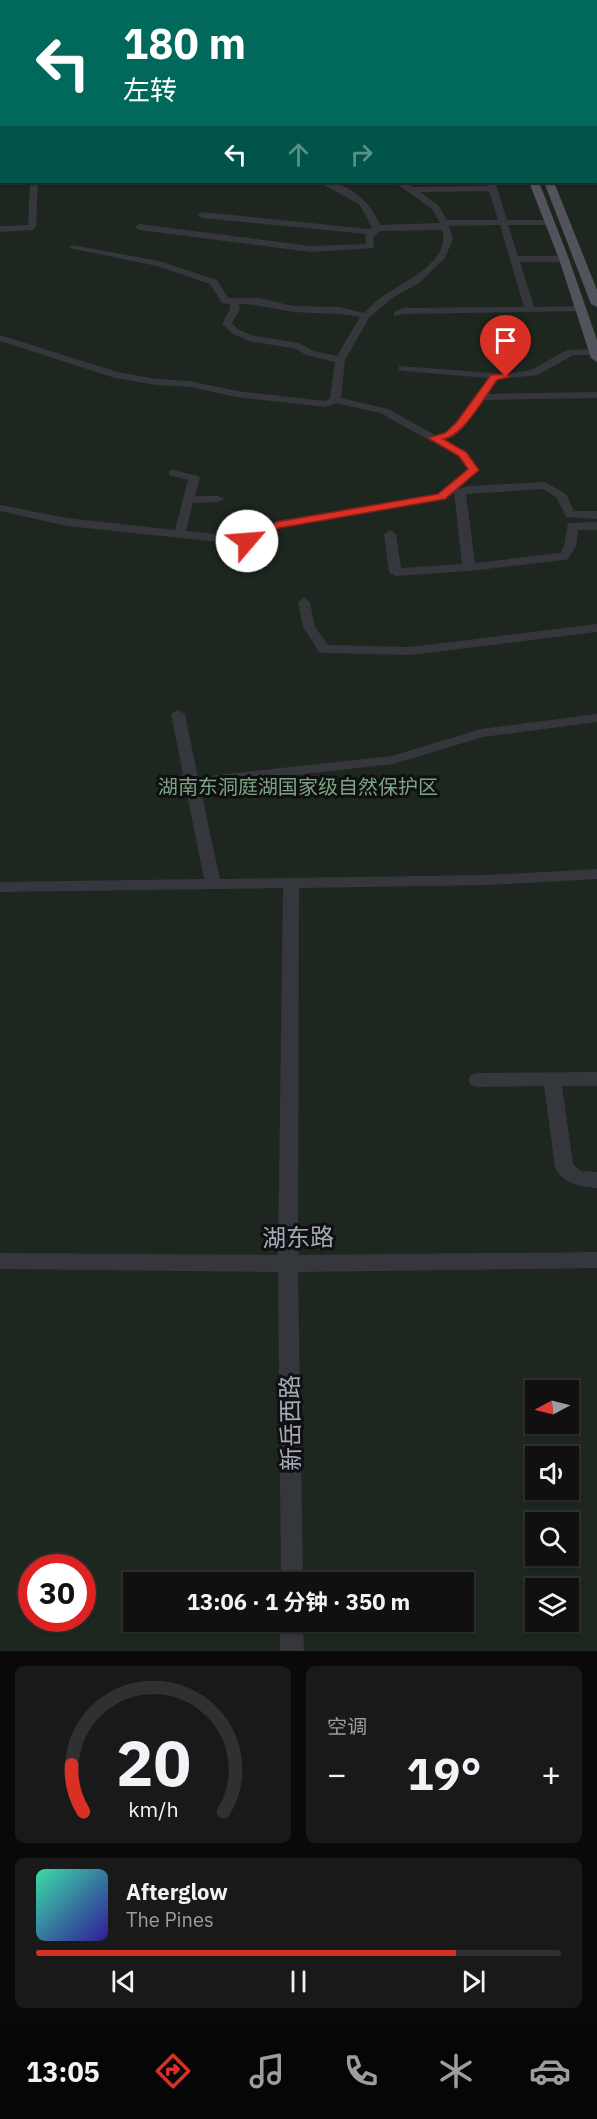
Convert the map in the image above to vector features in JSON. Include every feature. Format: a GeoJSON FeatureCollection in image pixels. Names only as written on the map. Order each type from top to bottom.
{"type":"FeatureCollection","features":[{"type":"Feature","properties":{"kind":"main road"},"geometry":{"type":"LineString","coordinates":[[534,183],[564,258],[596,355]]}},
{"type":"Feature","properties":{"kind":"main road"},"geometry":{"type":"LineString","coordinates":[[549,183],[597,304]]}},
{"type":"Feature","properties":{"kind":"street"},"geometry":{"type":"LineString","coordinates":[[0,229],[32,227],[34,183]]}},
{"type":"Feature","properties":{"kind":"street"},"geometry":{"type":"LineString","coordinates":[[325,183],[350,192],[359,199],[366,206],[377,228]]}},
{"type":"Feature","properties":{"kind":"street"},"geometry":{"type":"LineString","coordinates":[[334,400],[340,360],[367,316],[388,296],[416,280],[442,256],[449,239],[434,203],[425,201],[400,183]]}},
{"type":"Feature","properties":{"kind":"street"},"geometry":{"type":"LineString","coordinates":[[411,190],[492,185],[530,309]]}},
{"type":"Feature","properties":{"kind":"street"},"geometry":{"type":"LineString","coordinates":[[202,215],[370,232],[377,228],[437,228],[442,227],[444,223],[550,222]]}},
{"type":"Feature","properties":{"kind":"street"},"geometry":{"type":"LineString","coordinates":[[139,227],[311,249],[371,246],[369,237],[377,228]]}},
{"type":"Feature","properties":{"kind":"street"},"geometry":{"type":"LineString","coordinates":[[74,248],[159,264],[201,277],[214,282],[225,301],[260,301],[293,309],[340,310],[367,316]]}},
{"type":"Feature","properties":{"kind":"street"},"geometry":{"type":"LineString","coordinates":[[514,259],[564,258]]}},
{"type":"Feature","properties":{"kind":"street"},"geometry":{"type":"LineString","coordinates":[[234,302],[235,309],[227,324],[236,332],[252,339],[299,346],[310,353],[340,360]]}},
{"type":"Feature","properties":{"kind":"street"},"geometry":{"type":"LineString","coordinates":[[397,314],[403,311],[581,309]]}},
{"type":"Feature","properties":{"kind":"street"},"geometry":{"type":"LineString","coordinates":[[0,338],[115,375],[156,382],[190,384],[237,394],[326,404],[334,400],[384,411],[462,454],[474,470],[441,497],[276,525],[260,537],[247,541],[67,522],[2,512]]}},
{"type":"Feature","properties":{"kind":"street"},"geometry":{"type":"LineString","coordinates":[[403,369],[494,377],[534,373],[571,352],[596,355]]}},
{"type":"Feature","properties":{"kind":"street"},"geometry":{"type":"LineString","coordinates":[[433,438],[448,436],[459,426],[494,377]]}},
{"type":"Feature","properties":{"kind":"street"},"geometry":{"type":"LineString","coordinates":[[481,397],[597,394]]}},
{"type":"Feature","properties":{"kind":"street"},"geometry":{"type":"LineString","coordinates":[[173,474],[194,478],[180,533]]}},
{"type":"Feature","properties":{"kind":"street"},"geometry":{"type":"LineString","coordinates":[[469,567],[460,492],[469,489],[545,485],[562,496],[572,526],[597,526]]}},
{"type":"Feature","properties":{"kind":"street"},"geometry":{"type":"LineString","coordinates":[[189,500],[218,500]]}},
{"type":"Feature","properties":{"kind":"street"},"geometry":{"type":"LineString","coordinates":[[571,522],[597,515]]}},
{"type":"Feature","properties":{"kind":"street"},"geometry":{"type":"LineString","coordinates":[[390,534],[395,572],[469,567],[564,556],[570,546],[571,522]]}},
{"type":"Feature","properties":{"kind":"street"},"geometry":{"type":"LineString","coordinates":[[304,602],[309,627],[324,649],[410,651],[597,628]]}},
{"type":"Feature","properties":{"kind":"street"},"geometry":{"type":"LineString","coordinates":[[178,714],[213,884]]}},
{"type":"Feature","properties":{"kind":"street"},"geometry":{"type":"LineString","coordinates":[[191,782],[393,760],[481,733],[597,718]]}},
{"type":"Feature","properties":{"kind":"street"},"geometry":{"type":"LineString","coordinates":[[0,887],[488,880],[597,874]]}},
{"type":"Feature","properties":{"kind":"street","name":"新岳西路"},"geometry":{"type":"LineString","coordinates":[[291,883],[288,1263],[292,1572]]}},
{"type":"Feature","properties":{"kind":"street"},"geometry":{"type":"LineString","coordinates":[[552,1079],[564,1167],[576,1178],[597,1180]]}},
{"type":"Feature","properties":{"kind":"street"},"geometry":{"type":"LineString","coordinates":[[477,1080],[597,1079]]}},
{"type":"Feature","properties":{"kind":"street","name":"湖东路"},"geometry":{"type":"LineString","coordinates":[[0,1261],[288,1263],[597,1260]]}},
{"type":"Feature","properties":{"kind":"street"},"geometry":{"type":"LineString","coordinates":[[292,1632],[292,1651]]}},
{"type":"Feature","properties":{"kind":"green space","name":"湖南东洞庭湖国家级自然保护区"},"geometry":{"type":"Polygon","coordinates":[[[0,183],[597,183],[597,1651],[0,1651],[0,183]]]}},
{"type":"Feature","properties":{"kind":"route"},"geometry":{"type":"LineString","coordinates":[[247,541],[260,537],[276,525],[441,497],[474,470],[462,454],[433,438],[448,436],[459,426],[494,377],[506,377]]}}]}
